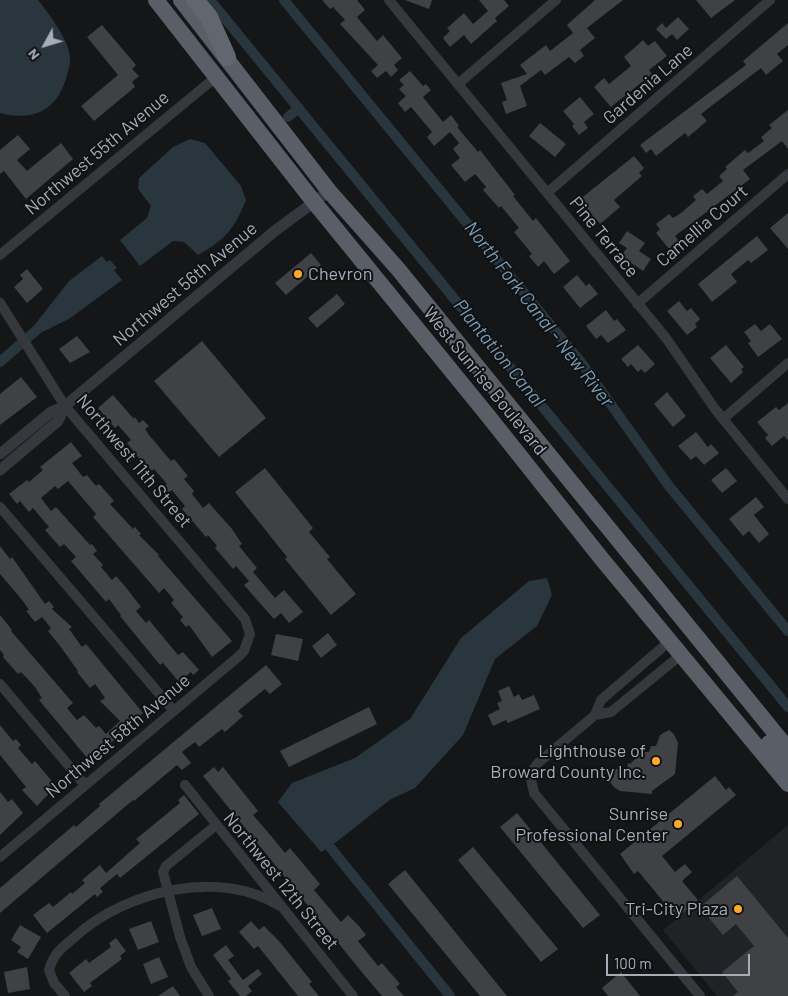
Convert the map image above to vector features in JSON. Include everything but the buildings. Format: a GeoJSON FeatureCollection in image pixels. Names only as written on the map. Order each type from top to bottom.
{"type":"FeatureCollection","features":[{"type":"Feature","properties":{"kind":"highway","name":"West Sunrise Boulevard"},"geometry":{"type":"LineString","coordinates":[[156,0],[314,202],[601,558],[671,640],[788,784]]}},
{"type":"Feature","properties":{"kind":"highway","name":"West Sunrise Boulevard"},"geometry":{"type":"LineString","coordinates":[[181,0],[330,191],[398,269],[788,749]]}},
{"type":"Feature","properties":{"kind":"highway"},"geometry":{"type":"LineString","coordinates":[[195,0],[209,17],[227,57]]}},
{"type":"Feature","properties":{"kind":"highway"},"geometry":{"type":"LineString","coordinates":[[489,417],[503,421],[516,437],[552,458]]}},
{"type":"Feature","properties":{"kind":"highway"},"geometry":{"type":"LineString","coordinates":[[601,558],[620,567],[667,624],[685,624]]}},
{"type":"Feature","properties":{"kind":"highway"},"geometry":{"type":"LineString","coordinates":[[671,640],[688,645],[788,766]]}},
{"type":"Feature","properties":{"kind":"street","name":"Pine Terrace"},"geometry":{"type":"LineString","coordinates":[[389,0],[682,359],[723,419],[788,499]]}},
{"type":"Feature","properties":{"kind":"street"},"geometry":{"type":"LineString","coordinates":[[458,84],[556,0]]}},
{"type":"Feature","properties":{"kind":"street","name":"Gardenia Lane"},"geometry":{"type":"LineString","coordinates":[[547,193],[770,0]]}},
{"type":"Feature","properties":{"kind":"street","name":"Northwest 55th Avenue"},"geometry":{"type":"LineString","coordinates":[[0,255],[216,77]]}},
{"type":"Feature","properties":{"kind":"street","name":"Camellia Court"},"geometry":{"type":"LineString","coordinates":[[638,304],[788,174]]}},
{"type":"Feature","properties":{"kind":"street","name":"Northwest 56th Avenue"},"geometry":{"type":"LineString","coordinates":[[0,454],[51,412],[65,406],[276,230],[330,191]]}},
{"type":"Feature","properties":{"kind":"street","name":"Northwest 11th Street"},"geometry":{"type":"LineString","coordinates":[[0,303],[65,406],[245,619],[250,634]]}},
{"type":"Feature","properties":{"kind":"street"},"geometry":{"type":"LineString","coordinates":[[723,419],[788,363]]}},
{"type":"Feature","properties":{"kind":"street","name":"Northwest 56th Avenue"},"geometry":{"type":"LineString","coordinates":[[0,470],[58,422],[65,406]]}},
{"type":"Feature","properties":{"kind":"street"},"geometry":{"type":"LineString","coordinates":[[0,507],[174,711]]}},
{"type":"Feature","properties":{"kind":"street","name":"Northwest 58th Avenue"},"geometry":{"type":"LineString","coordinates":[[0,857],[244,652],[250,634]]}},
{"type":"Feature","properties":{"kind":"street"},"geometry":{"type":"LineString","coordinates":[[671,640],[601,700],[595,715],[538,763],[530,774],[534,794],[700,996]]}},
{"type":"Feature","properties":{"kind":"street"},"geometry":{"type":"LineString","coordinates":[[595,715],[611,712],[682,654]]}},
{"type":"Feature","properties":{"kind":"street"},"geometry":{"type":"LineString","coordinates":[[0,684],[85,785]]}},
{"type":"Feature","properties":{"kind":"street","name":"Northwest 12th Street"},"geometry":{"type":"LineString","coordinates":[[185,785],[215,826],[353,996]]}},
{"type":"Feature","properties":{"kind":"street"},"geometry":{"type":"LineString","coordinates":[[208,996],[190,967],[180,937],[170,890],[164,879],[163,872],[166,866],[215,826]]}},
{"type":"Feature","properties":{"kind":"street"},"geometry":{"type":"LineString","coordinates":[[65,996],[54,983],[49,970],[53,955],[90,924],[128,903],[170,890],[201,888],[223,889],[268,899],[280,906]]}},
{"type":"Feature","properties":{"kind":"shaded area"},"geometry":{"type":"Polygon","coordinates":[[[0,0],[38,0],[58,28],[67,45],[70,62],[63,87],[51,105],[34,114],[24,116],[0,113],[0,0]]]}},
{"type":"Feature","properties":{"kind":"shaded area"},"geometry":{"type":"Polygon","coordinates":[[[190,139],[205,143],[241,186],[246,200],[238,218],[228,232],[215,244],[198,255],[184,242],[173,241],[140,266],[120,240],[147,218],[151,206],[138,189],[139,178],[173,147],[190,139]]]}},
{"type":"Feature","properties":{"kind":"shaded area"},"geometry":{"type":"Polygon","coordinates":[[[102,256],[107,262],[110,260],[117,268],[114,270],[122,280],[69,319],[30,338],[29,332],[69,281],[102,256]]]}},
{"type":"Feature","properties":{"kind":"shaded area"},"geometry":{"type":"Polygon","coordinates":[[[547,578],[552,595],[537,626],[495,659],[463,735],[415,788],[391,799],[321,852],[278,802],[292,783],[355,758],[410,719],[461,638],[529,581],[547,578]]]}},
{"type":"Feature","properties":{"kind":"shaded area","name":"Tri-City Plaza"},"geometry":{"type":"Polygon","coordinates":[[[788,825],[788,996],[717,996],[663,930],[788,825]]]}},
{"type":"Feature","properties":{"kind":"waterway","name":"Plantation Canal"},"geometry":{"type":"LineString","coordinates":[[210,0],[788,707]]}},
{"type":"Feature","properties":{"kind":"waterway","name":"North Fork Canal - New River"},"geometry":{"type":"LineString","coordinates":[[284,0],[580,361],[669,486],[788,631]]}},
{"type":"Feature","properties":{"kind":"waterway"},"geometry":{"type":"LineString","coordinates":[[288,117],[299,108]]}},
{"type":"Feature","properties":{"kind":"waterway"},"geometry":{"type":"LineString","coordinates":[[0,362],[39,328]]}},
{"type":"Feature","properties":{"kind":"waterway"},"geometry":{"type":"LineString","coordinates":[[330,847],[450,996]]}},
{"type":"Feature","properties":{"kind":"place","name":"Chevron"},"geometry":{"type":"Point","coordinates":[298,274]}},
{"type":"Feature","properties":{"kind":"place","name":"Lighthouse of Broward County Inc."},"geometry":{"type":"Point","coordinates":[656,761]}},
{"type":"Feature","properties":{"kind":"place","name":"Sunrise Professional Center"},"geometry":{"type":"Point","coordinates":[678,824]}},
{"type":"Feature","properties":{"kind":"place","name":"Tri-City Plaza"},"geometry":{"type":"Point","coordinates":[738,909]}}]}
